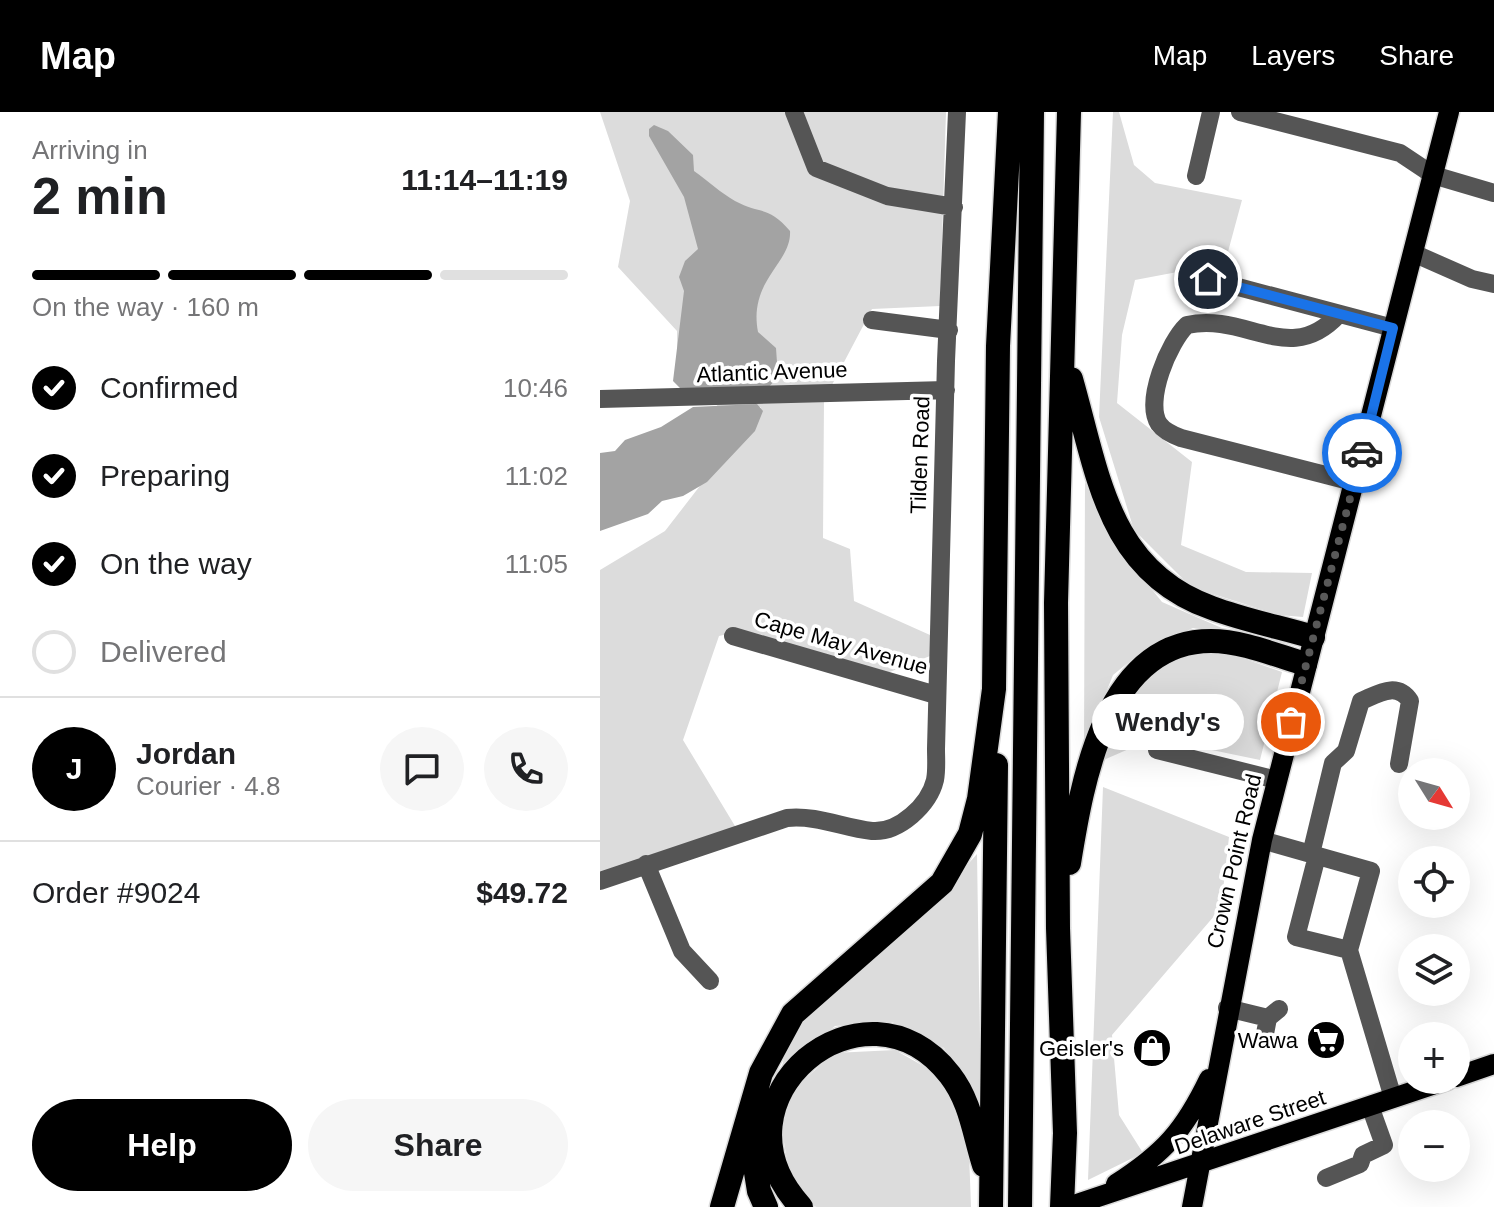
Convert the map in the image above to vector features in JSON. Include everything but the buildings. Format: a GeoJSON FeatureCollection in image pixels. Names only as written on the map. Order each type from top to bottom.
{"type":"FeatureCollection","features":[{"type":"Feature","properties":{"kind":"highway"},"geometry":{"type":"LineString","coordinates":[[992,1198],[996,801],[993,703],[998,346],[1010,112]]}},
{"type":"Feature","properties":{"kind":"highway"},"geometry":{"type":"LineString","coordinates":[[1020,1207],[1032,112]]}},
{"type":"Feature","properties":{"kind":"highway"},"geometry":{"type":"LineString","coordinates":[[1065,1207],[1058,928],[1056,603],[1065,359],[1069,112]]}},
{"type":"Feature","properties":{"kind":"highway"},"geometry":{"type":"LineString","coordinates":[[1065,359],[1113,523],[1130,550],[1157,581],[1212,609],[1313,637]]}},
{"type":"Feature","properties":{"kind":"highway"},"geometry":{"type":"LineString","coordinates":[[1058,928],[1091,761],[1107,715],[1132,678],[1160,654],[1184,644],[1210,641],[1234,643],[1305,664]]}},
{"type":"Feature","properties":{"kind":"highway"},"geometry":{"type":"LineString","coordinates":[[722,1207],[767,1059],[793,1014],[817,990],[918,908],[942,883],[957,861],[970,834],[979,799],[993,703]]}},
{"type":"Feature","properties":{"kind":"highway"},"geometry":{"type":"LineString","coordinates":[[801,1207],[789,1194],[770,1151],[774,1107],[794,1068],[806,1056],[828,1042],[862,1035],[889,1037],[921,1048],[949,1073],[967,1102],[992,1198]]}},
{"type":"Feature","properties":{"kind":"highway"},"geometry":{"type":"LineString","coordinates":[[748,1118],[759,1191],[766,1207]]}},
{"type":"Feature","properties":{"kind":"main road","name":"Crown Point Road"},"geometry":{"type":"LineString","coordinates":[[1192,1207],[1227,1008],[1262,840],[1449,112]]}},
{"type":"Feature","properties":{"kind":"main road"},"geometry":{"type":"LineString","coordinates":[[1093,1198],[1160,1154],[1176,1137],[1219,1057]]}},
{"type":"Feature","properties":{"kind":"main road"},"geometry":{"type":"LineString","coordinates":[[1470,1072],[1494,1064]]}},
{"type":"Feature","properties":{"kind":"main road","name":"Delaware Street"},"geometry":{"type":"LineString","coordinates":[[1065,1207],[1201,1165],[1405,1094]]}},
{"type":"Feature","properties":{"kind":"street"},"geometry":{"type":"LineString","coordinates":[[794,112],[816,168],[887,196],[954,207]]}},
{"type":"Feature","properties":{"kind":"street","name":"Tilden Road"},"geometry":{"type":"LineString","coordinates":[[646,864],[787,818],[805,817],[872,831],[888,830],[910,816],[927,797],[935,780],[957,112]]}},
{"type":"Feature","properties":{"kind":"street"},"geometry":{"type":"LineString","coordinates":[[1196,176],[1211,112]]}},
{"type":"Feature","properties":{"kind":"street"},"geometry":{"type":"LineString","coordinates":[[1240,112],[1400,153],[1433,175],[1494,193]]}},
{"type":"Feature","properties":{"kind":"street"},"geometry":{"type":"LineString","coordinates":[[1413,253],[1472,279],[1494,284]]}},
{"type":"Feature","properties":{"kind":"street"},"geometry":{"type":"LineString","coordinates":[[1208,279],[1393,328]]}},
{"type":"Feature","properties":{"kind":"street"},"geometry":{"type":"LineString","coordinates":[[1339,314],[1316,334],[1299,339],[1223,321],[1187,325],[1169,348],[1155,398],[1160,426],[1181,438],[1353,482]]}},
{"type":"Feature","properties":{"kind":"street"},"geometry":{"type":"LineString","coordinates":[[872,320],[949,330]]}},
{"type":"Feature","properties":{"kind":"street","name":"Atlantic Avenue"},"geometry":{"type":"LineString","coordinates":[[600,399],[946,390]]}},
{"type":"Feature","properties":{"kind":"street","name":"Cape May Avenue"},"geometry":{"type":"LineString","coordinates":[[733,636],[936,695]]}},
{"type":"Feature","properties":{"kind":"street"},"geometry":{"type":"LineString","coordinates":[[1349,701],[1361,689],[1374,684],[1392,679],[1408,683],[1420,696],[1413,723]]}},
{"type":"Feature","properties":{"kind":"street"},"geometry":{"type":"LineString","coordinates":[[1349,950],[1296,937],[1333,763],[1346,751],[1361,701],[1394,689],[1404,693],[1410,701],[1400,758]]}},
{"type":"Feature","properties":{"kind":"street"},"geometry":{"type":"LineString","coordinates":[[1157,750],[1277,780]]}},
{"type":"Feature","properties":{"kind":"street"},"geometry":{"type":"LineString","coordinates":[[1262,840],[1371,871],[1349,950],[1393,1098]]}},
{"type":"Feature","properties":{"kind":"street"},"geometry":{"type":"LineString","coordinates":[[600,881],[646,864],[682,951],[710,981]]}},
{"type":"Feature","properties":{"kind":"street"},"geometry":{"type":"LineString","coordinates":[[1227,1008],[1273,1014],[1264,1039]]}},
{"type":"Feature","properties":{"kind":"street"},"geometry":{"type":"LineString","coordinates":[[1326,1178],[1360,1164],[1363,1155],[1384,1145],[1370,1106]]}},
{"type":"Feature","properties":{"kind":"shaded area"},"geometry":{"type":"Polygon","coordinates":[[[600,112],[946,112],[940,306],[872,309],[824,400],[823,538],[850,549],[854,601],[930,635],[930,656],[882,675],[741,631],[719,636],[683,740],[738,831],[600,876],[600,570],[665,531],[761,407],[713,416],[720,398],[677,385],[677,331],[618,267],[630,201],[600,112]]]}},
{"type":"Feature","properties":{"kind":"shaded area"},"geometry":{"type":"Polygon","coordinates":[[[1113,112],[1119,112],[1134,165],[1155,183],[1242,200],[1225,263],[1135,280],[1122,335],[1117,403],[1192,462],[1181,545],[1246,572],[1312,573],[1303,617],[1279,615],[1191,587],[1134,530],[1099,417],[1113,112]]]}},
{"type":"Feature","properties":{"kind":"shaded area"},"geometry":{"type":"Polygon","coordinates":[[[654,125],[668,131],[693,155],[694,171],[735,201],[776,217],[790,231],[784,253],[759,299],[758,332],[776,348],[778,377],[766,390],[680,388],[673,381],[684,291],[679,277],[685,261],[698,249],[684,197],[649,136],[649,129],[654,125]]]}},
{"type":"Feature","properties":{"kind":"shaded area"},"geometry":{"type":"Polygon","coordinates":[[[757,404],[763,411],[755,431],[707,482],[683,496],[662,501],[648,514],[600,531],[600,453],[615,451],[625,440],[661,427],[693,407],[757,404]]]}},
{"type":"Feature","properties":{"kind":"shaded area"},"geometry":{"type":"Polygon","coordinates":[[[1085,482],[1121,551],[1162,602],[1224,629],[1193,628],[1145,649],[1113,675],[1084,748],[1085,482]]]}},
{"type":"Feature","properties":{"kind":"shaded area"},"geometry":{"type":"Polygon","coordinates":[[[1231,654],[1282,672],[1260,760],[1154,738],[1099,762],[1131,698],[1155,673],[1187,656],[1231,654]]]}},
{"type":"Feature","properties":{"kind":"shaded area"},"geometry":{"type":"Polygon","coordinates":[[[1103,787],[1229,837],[1221,908],[1112,1035],[1119,1115],[1143,1153],[1088,1180],[1103,787]]]}},
{"type":"Feature","properties":{"kind":"shaded area"},"geometry":{"type":"Polygon","coordinates":[[[977,854],[981,1112],[944,1048],[892,1022],[835,1026],[781,1070],[790,1035],[842,978],[928,909],[977,854]]]}},
{"type":"Feature","properties":{"kind":"shaded area"},"geometry":{"type":"Polygon","coordinates":[[[895,1050],[943,1077],[969,1152],[971,1207],[816,1207],[792,1191],[781,1124],[795,1088],[834,1053],[895,1050]]]}},
{"type":"Feature","properties":{"kind":"way so far"},"geometry":{"type":"LineString","coordinates":[[1291,722],[1362,453]]}},
{"type":"Feature","properties":{"kind":"place","name":"Wendy's"},"geometry":{"type":"Point","coordinates":[1291,722]}},
{"type":"Feature","properties":{"kind":"place","name":"Wawa"},"geometry":{"type":"Point","coordinates":[1326,1040]}},
{"type":"Feature","properties":{"kind":"place","name":"Geisler's"},"geometry":{"type":"Point","coordinates":[1152,1048]}},
{"type":"Feature","properties":{"kind":"route"},"geometry":{"type":"LineString","coordinates":[[1208,279],[1393,328],[1362,453]]}}]}
